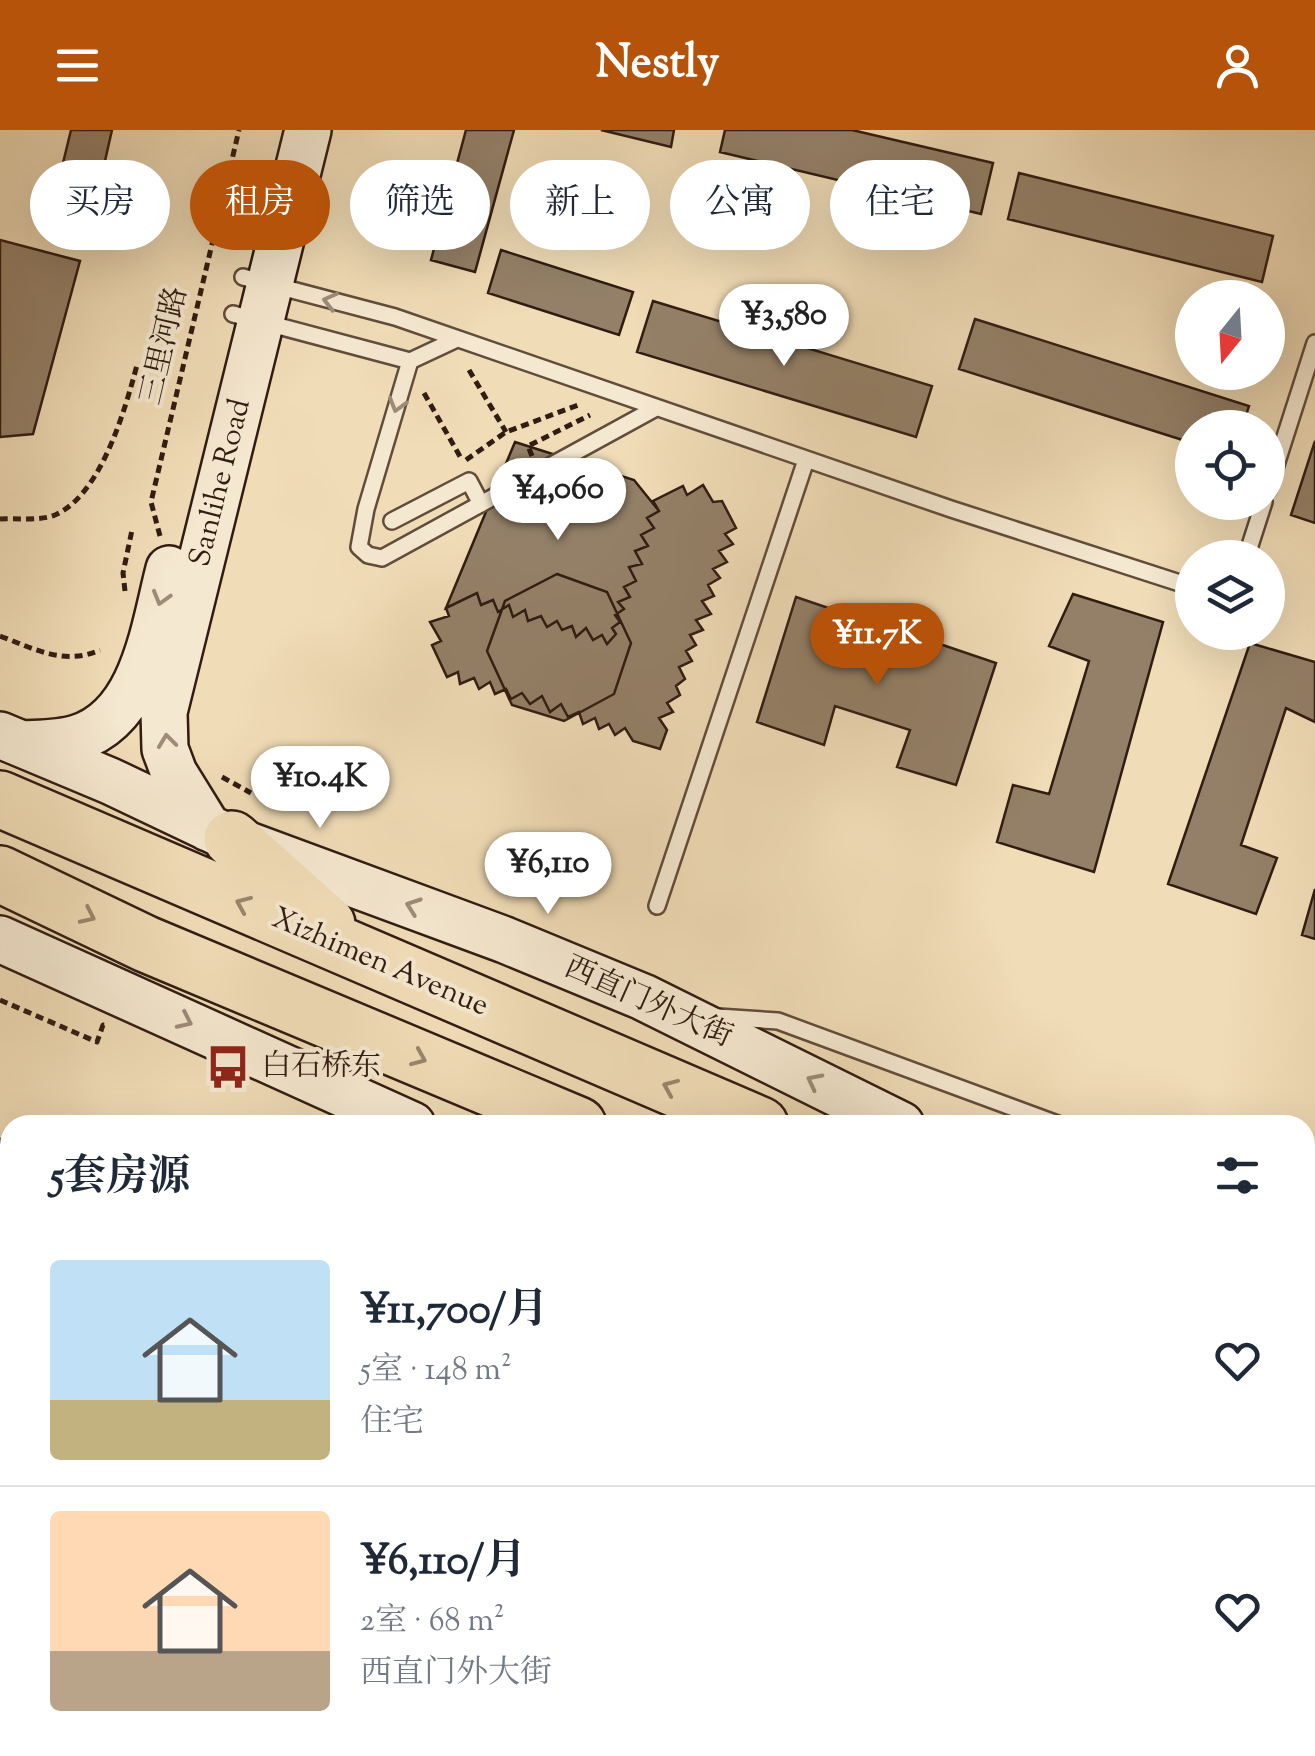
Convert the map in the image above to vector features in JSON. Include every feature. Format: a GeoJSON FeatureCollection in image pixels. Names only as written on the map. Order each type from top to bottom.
{"type":"FeatureCollection","features":[{"type":"Feature","properties":{"kind":"highway","name":"Xizhimen Avenue"},"geometry":{"type":"LineString","coordinates":[[0,799],[737,1115]]}},
{"type":"Feature","properties":{"kind":"highway"},"geometry":{"type":"LineString","coordinates":[[220,833],[363,956]]}},
{"type":"Feature","properties":{"kind":"highway"},"geometry":{"type":"LineString","coordinates":[[0,874],[146,944],[554,1115]]}},
{"type":"Feature","properties":{"kind":"street","name":"Sanlihe Road"},"geometry":{"type":"LineString","coordinates":[[220,833],[174,772],[165,749],[164,712],[252,299],[277,130]]}},
{"type":"Feature","properties":{"kind":"street","name":"Sanlihe Road"},"geometry":{"type":"LineString","coordinates":[[11,739],[78,738],[105,724],[129,698],[308,130]]}},
{"type":"Feature","properties":{"kind":"street","name":"西直门外大街"},"geometry":{"type":"LineString","coordinates":[[11,739],[220,833],[505,940],[680,1014],[881,1115]]}},
{"type":"Feature","properties":{"kind":"street"},"geometry":{"type":"LineString","coordinates":[[0,939],[390,1115]]}},
{"type":"Feature","properties":{"kind":"lane"},"geometry":{"type":"LineString","coordinates":[[252,299],[395,317],[806,460],[1175,581]]}},
{"type":"Feature","properties":{"kind":"lane"},"geometry":{"type":"LineString","coordinates":[[252,299],[410,361]]}},
{"type":"Feature","properties":{"kind":"lane"},"geometry":{"type":"LineString","coordinates":[[456,338],[410,361],[366,510],[359,547],[368,555],[382,558],[656,408]]}},
{"type":"Feature","properties":{"kind":"lane"},"geometry":{"type":"LineString","coordinates":[[1285,437],[1315,343]]}},
{"type":"Feature","properties":{"kind":"lane"},"geometry":{"type":"LineString","coordinates":[[657,906],[806,460]]}},
{"type":"Feature","properties":{"kind":"lane"},"geometry":{"type":"LineString","coordinates":[[392,521],[469,481],[481,504]]}},
{"type":"Feature","properties":{"kind":"lane"},"geometry":{"type":"LineString","coordinates":[[680,1014],[778,1020],[1033,1115]]}},
{"type":"Feature","properties":{"kind":"path","name":"三里河路"},"geometry":{"type":"LineString","coordinates":[[169,572],[151,502],[239,130]]}},
{"type":"Feature","properties":{"kind":"path"},"geometry":{"type":"LineString","coordinates":[[0,519],[53,516],[79,499],[123,416],[137,365]]}},
{"type":"Feature","properties":{"kind":"path"},"geometry":{"type":"LineString","coordinates":[[469,370],[506,432]]}},
{"type":"Feature","properties":{"kind":"path"},"geometry":{"type":"LineString","coordinates":[[424,393],[463,462],[506,432],[588,401]]}},
{"type":"Feature","properties":{"kind":"path"},"geometry":{"type":"LineString","coordinates":[[124,573],[132,530]]}},
{"type":"Feature","properties":{"kind":"path"},"geometry":{"type":"LineString","coordinates":[[0,636],[66,658],[85,657],[100,650]]}},
{"type":"Feature","properties":{"kind":"path"},"geometry":{"type":"LineString","coordinates":[[0,1000],[97,1042],[104,1025],[116,1027]]}},
{"type":"Feature","properties":{"kind":"building"},"geometry":{"type":"Polygon","coordinates":[[[71,130],[112,130],[105,160],[64,160],[71,130]]]}},
{"type":"Feature","properties":{"kind":"building"},"geometry":{"type":"Polygon","coordinates":[[[466,130],[514,130],[490,217],[490,160],[458,160],[466,130]]]}},
{"type":"Feature","properties":{"kind":"building"},"geometry":{"type":"Polygon","coordinates":[[[601,130],[674,130],[671,147],[601,130]]]}},
{"type":"Feature","properties":{"kind":"building"},"geometry":{"type":"Polygon","coordinates":[[[725,130],[852,130],[993,163],[981,214],[970,211],[970,160],[830,160],[830,178],[810,173],[810,160],[754,160],[720,152],[725,130]]]}},
{"type":"Feature","properties":{"kind":"building"},"geometry":{"type":"Polygon","coordinates":[[[1019,173],[1273,236],[1262,280],[1254,280],[1008,219],[1019,173]]]}},
{"type":"Feature","properties":{"kind":"building"},"geometry":{"type":"Polygon","coordinates":[[[0,240],[80,261],[33,434],[0,437],[0,240]]]}},
{"type":"Feature","properties":{"kind":"building"},"geometry":{"type":"Polygon","coordinates":[[[434,250],[481,250],[475,272],[431,260],[434,250]]]}},
{"type":"Feature","properties":{"kind":"building"},"geometry":{"type":"Polygon","coordinates":[[[501,250],[633,292],[619,335],[488,293],[501,250]]]}},
{"type":"Feature","properties":{"kind":"building"},"geometry":{"type":"Polygon","coordinates":[[[653,301],[932,386],[916,437],[637,352],[653,301]]]}},
{"type":"Feature","properties":{"kind":"building"},"geometry":{"type":"Polygon","coordinates":[[[975,319],[1175,383],[1175,390],[1199,390],[1249,406],[1248,410],[1175,410],[1175,438],[959,369],[975,319]]]}},
{"type":"Feature","properties":{"kind":"building"},"geometry":{"type":"Polygon","coordinates":[[[1315,441],[1315,523],[1291,515],[1315,441]]]}},
{"type":"Feature","properties":{"kind":"building"},"geometry":{"type":"Polygon","coordinates":[[[515,442],[634,480],[659,511],[647,518],[654,528],[641,535],[648,546],[635,551],[642,564],[629,567],[636,581],[624,587],[630,597],[618,602],[624,609],[615,615],[620,622],[612,628],[616,634],[607,644],[602,635],[593,640],[586,628],[576,637],[572,626],[562,630],[557,621],[547,627],[541,616],[528,621],[525,610],[513,617],[509,605],[498,612],[493,600],[481,605],[477,593],[446,608],[515,442]]]}},
{"type":"Feature","properties":{"kind":"building"},"geometry":{"type":"Polygon","coordinates":[[[703,485],[713,502],[722,501],[736,528],[725,534],[733,544],[719,551],[727,562],[713,569],[720,578],[708,585],[714,596],[702,601],[711,614],[696,620],[703,630],[690,635],[696,645],[686,651],[692,661],[679,667],[685,679],[676,686],[680,695],[667,703],[673,712],[659,718],[667,730],[660,749],[633,741],[625,728],[615,735],[609,724],[599,729],[595,718],[583,724],[579,712],[568,717],[561,704],[550,712],[542,696],[530,704],[522,693],[511,699],[506,689],[495,694],[490,682],[479,689],[474,678],[460,684],[458,672],[447,677],[432,645],[441,641],[430,622],[449,616],[446,608],[477,593],[481,605],[493,600],[498,612],[509,605],[513,617],[525,610],[528,621],[541,616],[547,627],[557,621],[562,630],[572,626],[576,637],[586,628],[593,640],[602,635],[607,644],[616,634],[612,628],[620,622],[615,615],[624,609],[618,602],[630,597],[624,587],[636,581],[629,567],[642,564],[635,551],[648,546],[641,535],[654,528],[647,518],[659,511],[653,501],[683,486],[687,495],[703,485]]]}},
{"type":"Feature","properties":{"kind":"building"},"geometry":{"type":"Polygon","coordinates":[[[557,574],[607,592],[631,643],[614,694],[564,721],[512,705],[487,651],[505,601],[557,574]]]}},
{"type":"Feature","properties":{"kind":"building"},"geometry":{"type":"Polygon","coordinates":[[[1073,594],[1163,622],[1094,872],[997,842],[1013,785],[1049,794],[1089,661],[1049,646],[1073,594]]]}},
{"type":"Feature","properties":{"kind":"building"},"geometry":{"type":"Polygon","coordinates":[[[796,597],[855,617],[852,627],[923,649],[925,639],[996,663],[956,785],[897,767],[910,730],[835,706],[824,745],[757,722],[796,597]]]}},
{"type":"Feature","properties":{"kind":"building"},"geometry":{"type":"Polygon","coordinates":[[[1248,650],[1274,650],[1315,662],[1315,722],[1286,708],[1241,845],[1277,858],[1256,914],[1168,884],[1248,650]]]}},
{"type":"Feature","properties":{"kind":"building"},"geometry":{"type":"Polygon","coordinates":[[[1315,889],[1315,939],[1302,935],[1315,889]]]}},
{"type":"Feature","properties":{"kind":"place","name":"白石桥东"},"geometry":{"type":"Point","coordinates":[228,1067]}}]}
